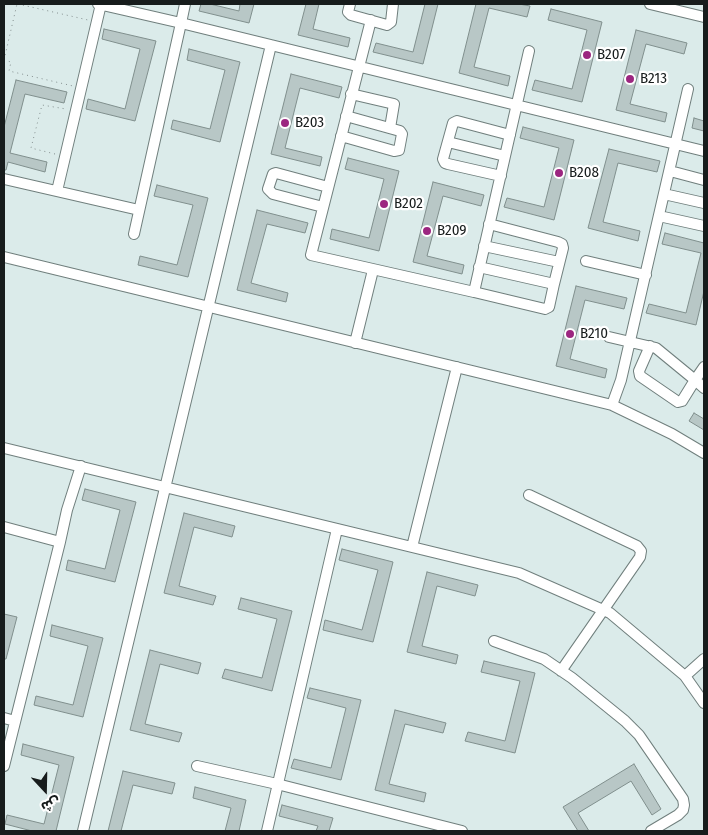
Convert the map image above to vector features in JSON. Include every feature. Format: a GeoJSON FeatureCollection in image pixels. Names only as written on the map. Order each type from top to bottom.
{"type":"FeatureCollection","features":[{"type":"Feature","properties":{"kind":"street"},"geometry":{"type":"LineString","coordinates":[[57,191],[100,4],[704,151]]}},
{"type":"Feature","properties":{"kind":"street"},"geometry":{"type":"LineString","coordinates":[[134,234],[185,4]]}},
{"type":"Feature","properties":{"kind":"street"},"geometry":{"type":"LineString","coordinates":[[350,4],[348,12],[351,15],[387,25],[391,22],[393,4]]}},
{"type":"Feature","properties":{"kind":"street"},"geometry":{"type":"LineString","coordinates":[[650,4],[704,17]]}},
{"type":"Feature","properties":{"kind":"street"},"geometry":{"type":"LineString","coordinates":[[371,20],[310,255],[544,308],[549,307],[563,248],[562,244],[489,224]]}},
{"type":"Feature","properties":{"kind":"street"},"geometry":{"type":"LineString","coordinates":[[83,831],[210,307],[271,45]]}},
{"type":"Feature","properties":{"kind":"street"},"geometry":{"type":"LineString","coordinates":[[474,292],[529,51]]}},
{"type":"Feature","properties":{"kind":"street"},"geometry":{"type":"LineString","coordinates":[[612,405],[621,380],[688,89]]}},
{"type":"Feature","properties":{"kind":"street"},"geometry":{"type":"LineString","coordinates":[[351,94],[394,104],[390,128]]}},
{"type":"Feature","properties":{"kind":"street"},"geometry":{"type":"LineString","coordinates":[[341,136],[394,151],[399,150],[402,134],[400,131],[346,116]]}},
{"type":"Feature","properties":{"kind":"street"},"geometry":{"type":"LineString","coordinates":[[500,176],[444,163],[443,158],[453,122],[457,121],[510,135]]}},
{"type":"Feature","properties":{"kind":"street"},"geometry":{"type":"LineString","coordinates":[[448,142],[505,156]]}},
{"type":"Feature","properties":{"kind":"street"},"geometry":{"type":"LineString","coordinates":[[670,171],[704,180]]}},
{"type":"Feature","properties":{"kind":"street"},"geometry":{"type":"LineString","coordinates":[[323,207],[273,194],[268,189],[273,174],[276,173],[328,187]]}},
{"type":"Feature","properties":{"kind":"street"},"geometry":{"type":"LineString","coordinates":[[4,179],[139,210]]}},
{"type":"Feature","properties":{"kind":"street"},"geometry":{"type":"LineString","coordinates":[[664,194],[704,203]]}},
{"type":"Feature","properties":{"kind":"street"},"geometry":{"type":"LineString","coordinates":[[659,216],[704,226]]}},
{"type":"Feature","properties":{"kind":"street"},"geometry":{"type":"LineString","coordinates":[[484,246],[559,262]]}},
{"type":"Feature","properties":{"kind":"street"},"geometry":{"type":"LineString","coordinates":[[4,257],[612,405],[672,434],[704,453]]}},
{"type":"Feature","properties":{"kind":"street"},"geometry":{"type":"LineString","coordinates":[[586,261],[646,275]]}},
{"type":"Feature","properties":{"kind":"street"},"geometry":{"type":"LineString","coordinates":[[479,267],[554,284]]}},
{"type":"Feature","properties":{"kind":"street"},"geometry":{"type":"LineString","coordinates":[[356,343],[374,270]]}},
{"type":"Feature","properties":{"kind":"street"},"geometry":{"type":"LineString","coordinates":[[609,337],[656,348],[704,388]]}},
{"type":"Feature","properties":{"kind":"street"},"geometry":{"type":"LineString","coordinates":[[650,346],[639,371],[640,376],[678,402],[682,401],[704,367]]}},
{"type":"Feature","properties":{"kind":"street"},"geometry":{"type":"LineString","coordinates":[[412,547],[457,367]]}},
{"type":"Feature","properties":{"kind":"street"},"geometry":{"type":"LineString","coordinates":[[4,448],[519,573],[610,613],[685,676],[704,703]]}},
{"type":"Feature","properties":{"kind":"street"},"geometry":{"type":"LineString","coordinates":[[4,766],[68,510],[81,466]]}},
{"type":"Feature","properties":{"kind":"street"},"geometry":{"type":"LineString","coordinates":[[530,495],[637,546],[641,550],[640,557],[561,671]]}},
{"type":"Feature","properties":{"kind":"street"},"geometry":{"type":"LineString","coordinates":[[4,527],[60,542]]}},
{"type":"Feature","properties":{"kind":"street"},"geometry":{"type":"LineString","coordinates":[[267,831],[337,529]]}},
{"type":"Feature","properties":{"kind":"street"},"geometry":{"type":"LineString","coordinates":[[494,642],[544,659],[625,720],[639,735],[683,799],[684,805],[682,810],[651,831]]}},
{"type":"Feature","properties":{"kind":"street"},"geometry":{"type":"LineString","coordinates":[[685,676],[704,659]]}},
{"type":"Feature","properties":{"kind":"street"},"geometry":{"type":"LineString","coordinates":[[4,718],[14,721]]}},
{"type":"Feature","properties":{"kind":"street"},"geometry":{"type":"LineString","coordinates":[[197,766],[278,784],[462,831]]}},
{"type":"Feature","properties":{"kind":"path"},"geometry":{"type":"LineString","coordinates":[[74,87],[10,71],[11,62],[4,60],[18,4],[97,22]]}},
{"type":"Feature","properties":{"kind":"path"},"geometry":{"type":"LineString","coordinates":[[65,157],[31,148],[42,105],[68,110]]}},
{"type":"Feature","properties":{"kind":"building"},"geometry":{"type":"Polygon","coordinates":[[[201,4],[210,4],[239,11],[240,4],[254,4],[249,23],[199,11],[201,4]]]}},
{"type":"Feature","properties":{"kind":"building"},"geometry":{"type":"Polygon","coordinates":[[[306,4],[319,4],[313,29],[350,38],[348,47],[298,35],[306,4]]]}},
{"type":"Feature","properties":{"kind":"building"},"geometry":{"type":"Polygon","coordinates":[[[425,4],[438,4],[423,64],[373,52],[376,43],[413,52],[425,4]]]}},
{"type":"Feature","properties":{"kind":"building"},"geometry":{"type":"Polygon","coordinates":[[[476,4],[519,4],[530,6],[527,17],[489,8],[474,67],[510,76],[508,86],[459,73],[476,4]]]}},
{"type":"Feature","properties":{"kind":"building","name":"B207"},"geometry":{"type":"Polygon","coordinates":[[[551,9],[602,22],[582,102],[532,90],[535,80],[572,89],[587,30],[548,20],[551,9]]]}},
{"type":"Feature","properties":{"kind":"building"},"geometry":{"type":"Polygon","coordinates":[[[104,29],[156,41],[135,121],[86,109],[88,99],[125,109],[140,49],[102,39],[104,29]]]}},
{"type":"Feature","properties":{"kind":"building","name":"B213"},"geometry":{"type":"Polygon","coordinates":[[[636,30],[687,43],[684,54],[646,44],[630,104],[667,113],[665,122],[616,110],[636,30]]]}},
{"type":"Feature","properties":{"kind":"building"},"geometry":{"type":"Polygon","coordinates":[[[189,49],[240,62],[220,142],[171,129],[173,120],[210,129],[225,70],[187,60],[189,49]]]}},
{"type":"Feature","properties":{"kind":"building","name":"B203"},"geometry":{"type":"Polygon","coordinates":[[[291,74],[342,87],[339,98],[300,88],[285,148],[322,157],[320,166],[271,154],[291,74]]]}},
{"type":"Feature","properties":{"kind":"building"},"geometry":{"type":"Polygon","coordinates":[[[16,80],[67,92],[64,103],[25,94],[10,153],[47,162],[45,172],[8,162],[6,170],[4,170],[4,127],[16,80]]]}},
{"type":"Feature","properties":{"kind":"building"},"geometry":{"type":"Polygon","coordinates":[[[694,118],[704,121],[704,131],[692,128],[694,118]]]}},
{"type":"Feature","properties":{"kind":"building","name":"B208"},"geometry":{"type":"Polygon","coordinates":[[[523,127],[574,140],[554,220],[504,207],[507,198],[544,207],[559,148],[520,138],[523,127]]]}},
{"type":"Feature","properties":{"kind":"building"},"geometry":{"type":"Polygon","coordinates":[[[609,149],[660,161],[657,172],[618,163],[603,222],[640,231],[638,241],[588,228],[609,149]]]}},
{"type":"Feature","properties":{"kind":"building","name":"B202"},"geometry":{"type":"Polygon","coordinates":[[[348,158],[399,171],[379,251],[330,239],[332,229],[369,238],[384,179],[345,169],[348,158]]]}},
{"type":"Feature","properties":{"kind":"building","name":"B209"},"geometry":{"type":"Polygon","coordinates":[[[433,182],[484,195],[481,206],[443,196],[427,256],[464,265],[462,274],[413,262],[433,182]]]}},
{"type":"Feature","properties":{"kind":"building"},"geometry":{"type":"Polygon","coordinates":[[[157,185],[208,198],[188,277],[138,265],[140,256],[177,265],[193,205],[154,196],[157,185]]]}},
{"type":"Feature","properties":{"kind":"building"},"geometry":{"type":"Polygon","coordinates":[[[257,210],[308,223],[305,233],[267,224],[251,283],[288,293],[286,302],[237,290],[257,210]]]}},
{"type":"Feature","properties":{"kind":"building"},"geometry":{"type":"Polygon","coordinates":[[[665,233],[704,243],[704,291],[696,325],[646,313],[649,304],[686,313],[701,253],[662,244],[665,233]]]}},
{"type":"Feature","properties":{"kind":"building","name":"B210"},"geometry":{"type":"Polygon","coordinates":[[[576,286],[627,298],[624,309],[585,300],[570,359],[607,369],[605,378],[556,366],[576,286]]]}},
{"type":"Feature","properties":{"kind":"building"},"geometry":{"type":"Polygon","coordinates":[[[694,413],[704,419],[704,430],[689,421],[694,413]]]}},
{"type":"Feature","properties":{"kind":"building"},"geometry":{"type":"Polygon","coordinates":[[[85,489],[136,502],[115,582],[66,570],[68,560],[105,569],[120,510],[82,500],[85,489]]]}},
{"type":"Feature","properties":{"kind":"building"},"geometry":{"type":"Polygon","coordinates":[[[184,513],[235,526],[232,537],[194,527],[179,586],[216,596],[213,605],[164,593],[184,513]]]}},
{"type":"Feature","properties":{"kind":"building"},"geometry":{"type":"Polygon","coordinates":[[[342,549],[393,562],[373,642],[323,630],[325,620],[362,630],[378,570],[339,560],[342,549]]]}},
{"type":"Feature","properties":{"kind":"building"},"geometry":{"type":"Polygon","coordinates":[[[427,572],[478,585],[475,596],[437,586],[422,646],[458,655],[456,664],[407,652],[427,572]]]}},
{"type":"Feature","properties":{"kind":"building"},"geometry":{"type":"Polygon","coordinates":[[[241,598],[292,611],[272,691],[222,678],[225,669],[262,678],[277,619],[238,609],[241,598]]]}},
{"type":"Feature","properties":{"kind":"building"},"geometry":{"type":"Polygon","coordinates":[[[4,614],[17,617],[6,659],[4,659],[4,614]]]}},
{"type":"Feature","properties":{"kind":"building"},"geometry":{"type":"Polygon","coordinates":[[[52,625],[103,638],[83,717],[34,705],[36,696],[73,705],[88,646],[50,636],[52,625]]]}},
{"type":"Feature","properties":{"kind":"building"},"geometry":{"type":"Polygon","coordinates":[[[150,650],[201,663],[198,674],[160,664],[145,724],[182,733],[179,742],[130,730],[150,650]]]}},
{"type":"Feature","properties":{"kind":"building"},"geometry":{"type":"Polygon","coordinates":[[[484,661],[535,673],[515,753],[465,741],[468,732],[505,741],[520,681],[481,672],[484,661]]]}},
{"type":"Feature","properties":{"kind":"building"},"geometry":{"type":"Polygon","coordinates":[[[310,688],[361,700],[341,780],[291,768],[294,759],[331,768],[346,708],[307,698],[310,688]]]}},
{"type":"Feature","properties":{"kind":"building"},"geometry":{"type":"Polygon","coordinates":[[[395,710],[446,723],[443,733],[405,724],[389,784],[426,793],[424,802],[375,790],[395,710]]]}},
{"type":"Feature","properties":{"kind":"building"},"geometry":{"type":"Polygon","coordinates":[[[23,744],[74,757],[56,831],[32,831],[5,824],[7,815],[44,824],[59,765],[21,755],[23,744]]]}},
{"type":"Feature","properties":{"kind":"building"},"geometry":{"type":"Polygon","coordinates":[[[634,764],[661,809],[652,815],[631,781],[578,813],[589,831],[578,831],[563,807],[634,764]]]}},
{"type":"Feature","properties":{"kind":"building"},"geometry":{"type":"Polygon","coordinates":[[[123,771],[175,783],[172,794],[133,785],[121,831],[108,831],[123,771]]]}},
{"type":"Feature","properties":{"kind":"building"},"geometry":{"type":"Polygon","coordinates":[[[195,787],[246,800],[239,831],[225,831],[231,808],[193,798],[195,787]]]}},
{"type":"Feature","properties":{"kind":"building"},"geometry":{"type":"Polygon","coordinates":[[[282,805],[333,818],[329,831],[316,831],[318,826],[279,816],[282,805]]]}},
{"type":"Feature","properties":{"kind":"place","name":"B207"},"geometry":{"type":"Point","coordinates":[587,55]}},
{"type":"Feature","properties":{"kind":"place","name":"B213"},"geometry":{"type":"Point","coordinates":[630,79]}},
{"type":"Feature","properties":{"kind":"place","name":"B203"},"geometry":{"type":"Point","coordinates":[285,123]}},
{"type":"Feature","properties":{"kind":"place","name":"B208"},"geometry":{"type":"Point","coordinates":[559,173]}},
{"type":"Feature","properties":{"kind":"place","name":"B202"},"geometry":{"type":"Point","coordinates":[384,204]}},
{"type":"Feature","properties":{"kind":"place","name":"B209"},"geometry":{"type":"Point","coordinates":[427,231]}},
{"type":"Feature","properties":{"kind":"place","name":"B210"},"geometry":{"type":"Point","coordinates":[570,334]}}]}
